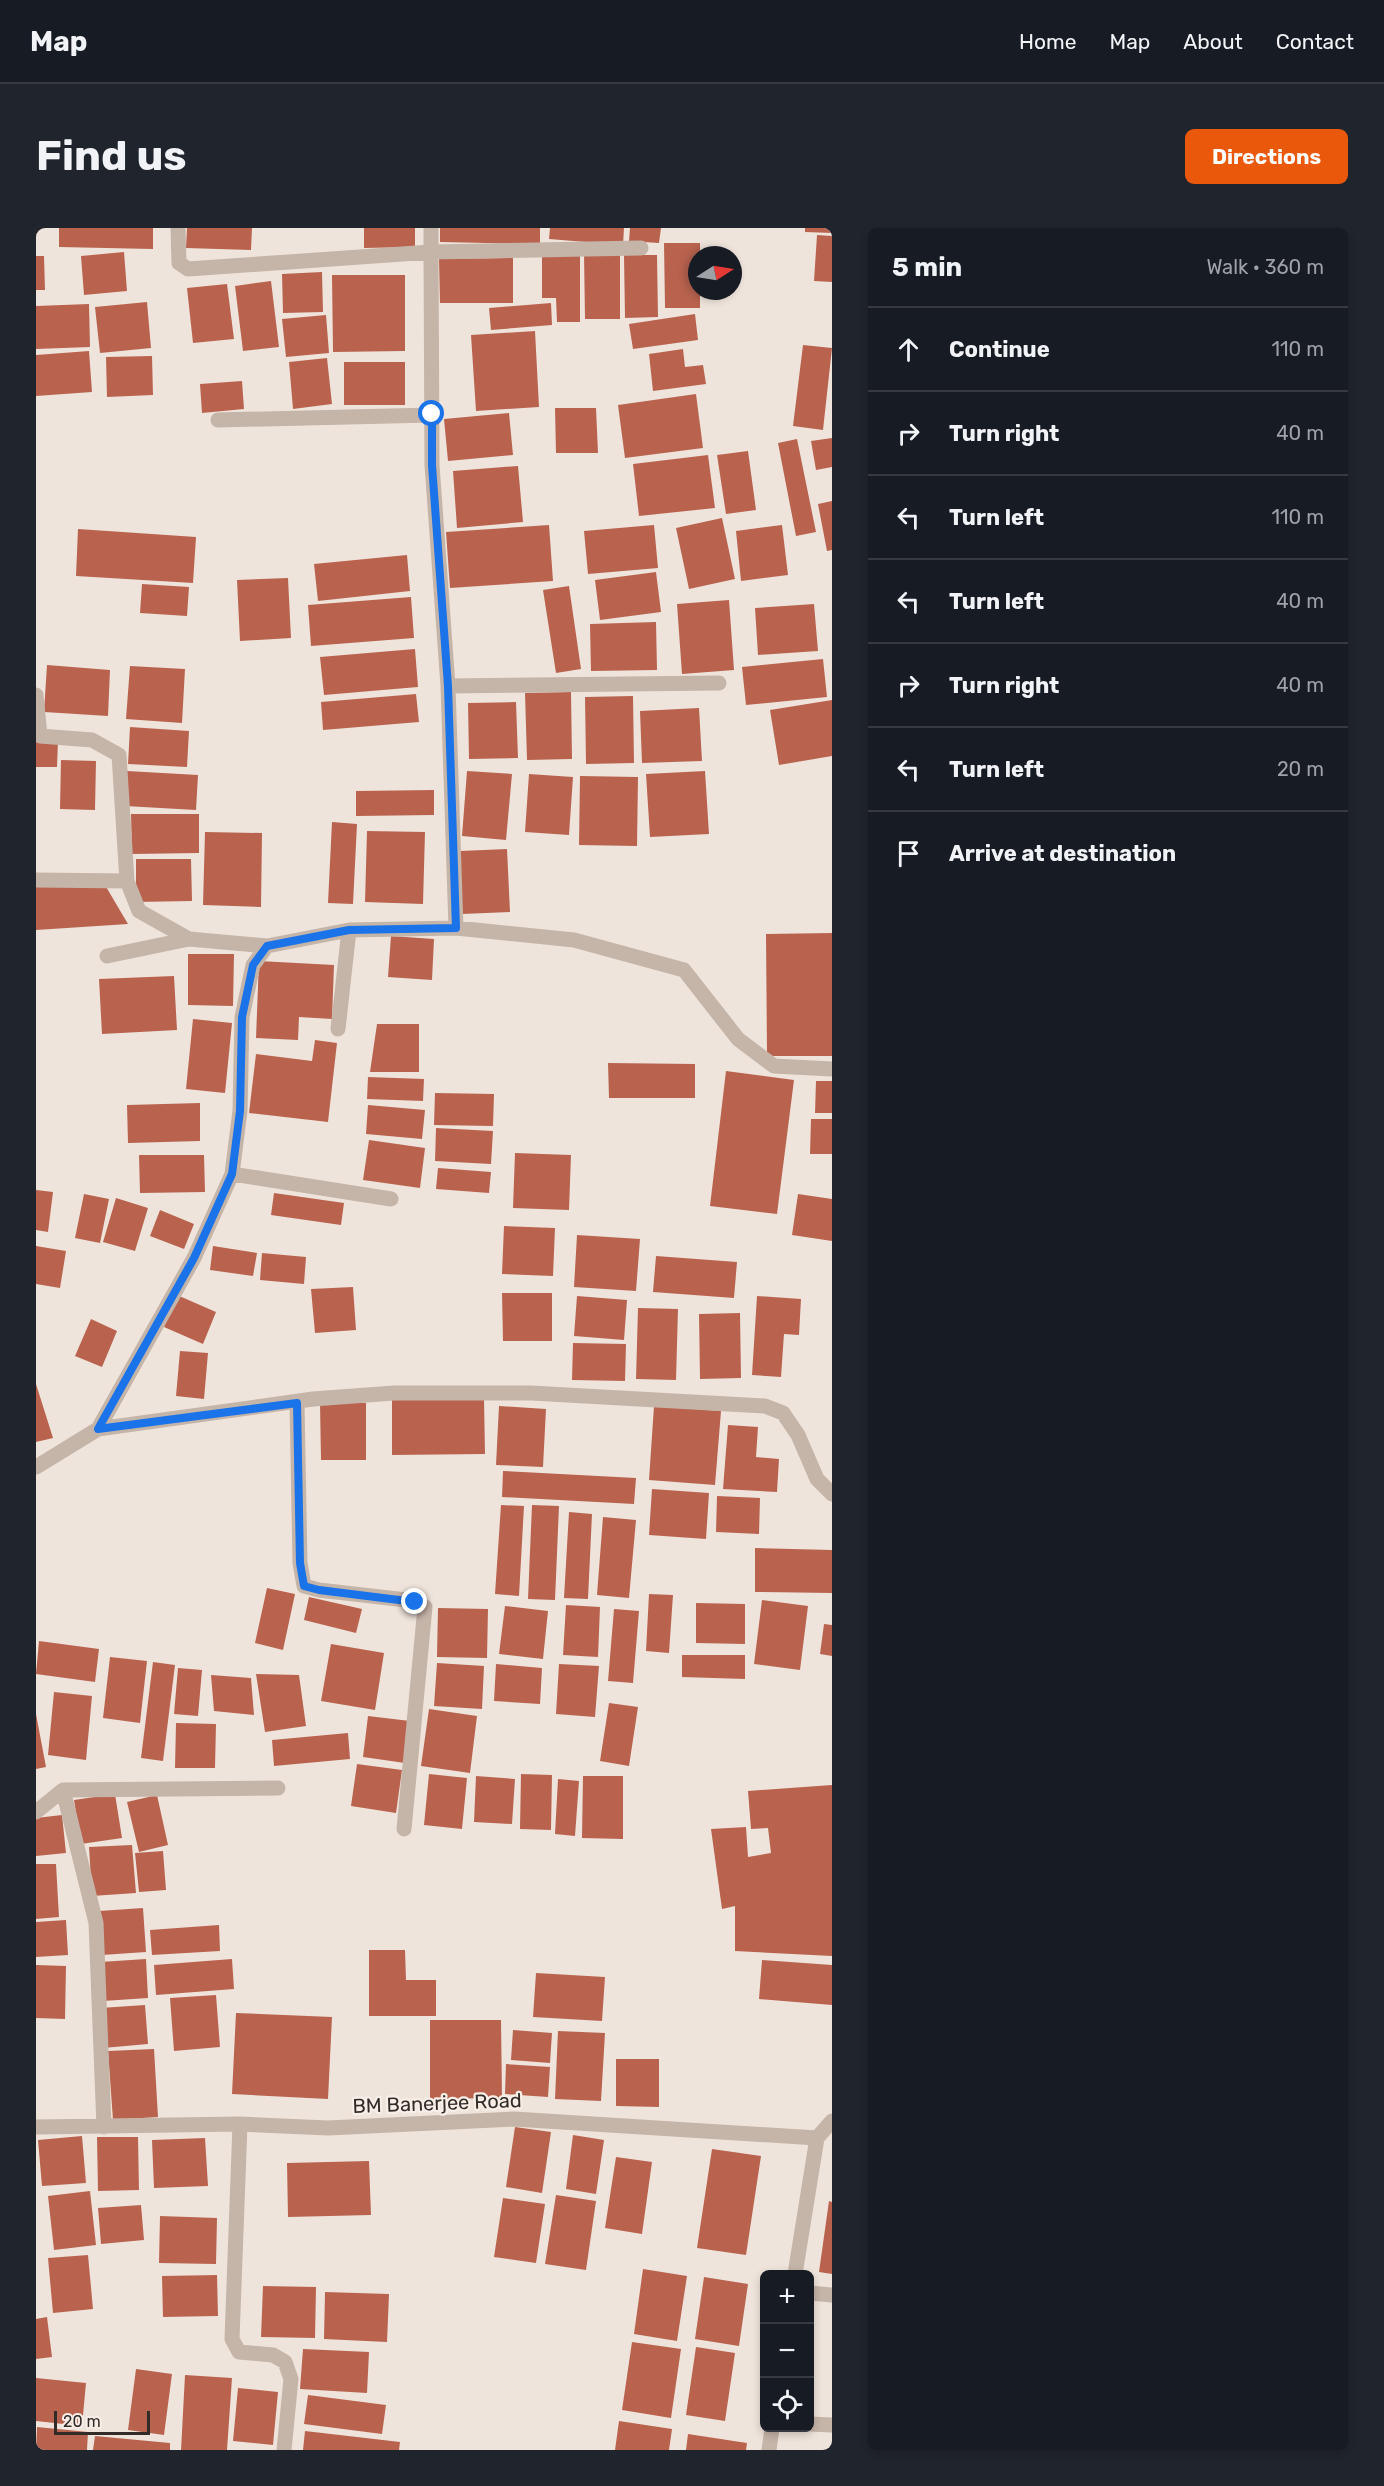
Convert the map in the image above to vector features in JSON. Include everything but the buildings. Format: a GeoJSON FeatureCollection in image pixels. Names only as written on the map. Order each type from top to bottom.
{"type":"FeatureCollection","features":[{"type":"Feature","properties":{"kind":"street"},"geometry":{"type":"LineString","coordinates":[[178,228],[179,263],[188,269],[430,252],[641,248]]}},
{"type":"Feature","properties":{"kind":"street"},"geometry":{"type":"LineString","coordinates":[[432,228],[430,252],[432,465],[448,686],[456,928]]}},
{"type":"Feature","properties":{"kind":"street"},"geometry":{"type":"LineString","coordinates":[[218,420],[432,414]]}},
{"type":"Feature","properties":{"kind":"street"},"geometry":{"type":"LineString","coordinates":[[448,686],[719,683]]}},
{"type":"Feature","properties":{"kind":"street"},"geometry":{"type":"LineString","coordinates":[[36,694],[40,736],[92,740],[119,755],[127,881],[139,911],[189,939]]}},
{"type":"Feature","properties":{"kind":"street"},"geometry":{"type":"LineString","coordinates":[[36,880],[127,881]]}},
{"type":"Feature","properties":{"kind":"street"},"geometry":{"type":"LineString","coordinates":[[107,956],[189,939],[267,946],[349,930],[456,928],[574,940],[684,970],[738,1039],[774,1066],[832,1069]]}},
{"type":"Feature","properties":{"kind":"street"},"geometry":{"type":"LineString","coordinates":[[338,1029],[349,930]]}},
{"type":"Feature","properties":{"kind":"street"},"geometry":{"type":"LineString","coordinates":[[98,1429],[194,1258],[232,1174],[240,1111],[242,1017],[253,965],[267,946]]}},
{"type":"Feature","properties":{"kind":"street"},"geometry":{"type":"LineString","coordinates":[[232,1174],[391,1198]]}},
{"type":"Feature","properties":{"kind":"street"},"geometry":{"type":"LineString","coordinates":[[36,1467],[98,1429],[314,1399],[394,1393],[531,1392],[765,1406],[783,1413],[798,1435],[817,1479],[832,1494]]}},
{"type":"Feature","properties":{"kind":"street"},"geometry":{"type":"LineString","coordinates":[[297,1403],[300,1563],[304,1586],[319,1590],[415,1602],[425,1607],[404,1829]]}},
{"type":"Feature","properties":{"kind":"street"},"geometry":{"type":"LineString","coordinates":[[36,1812],[63,1790],[278,1788]]}},
{"type":"Feature","properties":{"kind":"street"},"geometry":{"type":"LineString","coordinates":[[63,1790],[96,1923],[104,2127]]}},
{"type":"Feature","properties":{"kind":"street","name":"BM Banerjee Road"},"geometry":{"type":"LineString","coordinates":[[36,2127],[240,2124],[328,2128],[514,2120],[817,2138]]}},
{"type":"Feature","properties":{"kind":"street"},"geometry":{"type":"LineString","coordinates":[[796,2270],[817,2138],[832,2121]]}},
{"type":"Feature","properties":{"kind":"street"},"geometry":{"type":"LineString","coordinates":[[240,2124],[232,2339],[239,2352],[273,2355],[285,2362],[291,2379],[284,2450]]}},
{"type":"Feature","properties":{"kind":"street"},"geometry":{"type":"LineString","coordinates":[[814,2293],[832,2295]]}},
{"type":"Feature","properties":{"kind":"street"},"geometry":{"type":"LineString","coordinates":[[814,2424],[832,2425]]}},
{"type":"Feature","properties":{"kind":"street"},"geometry":{"type":"LineString","coordinates":[[769,2450],[771,2432]]}},
{"type":"Feature","properties":{"kind":"route"},"geometry":{"type":"LineString","coordinates":[[415,1602],[319,1590],[304,1586],[300,1563],[297,1403],[98,1429],[194,1258],[232,1174],[240,1111],[242,1017],[253,965],[267,946],[324,934],[349,930],[456,928],[448,686],[432,465],[432,414]]}}]}
